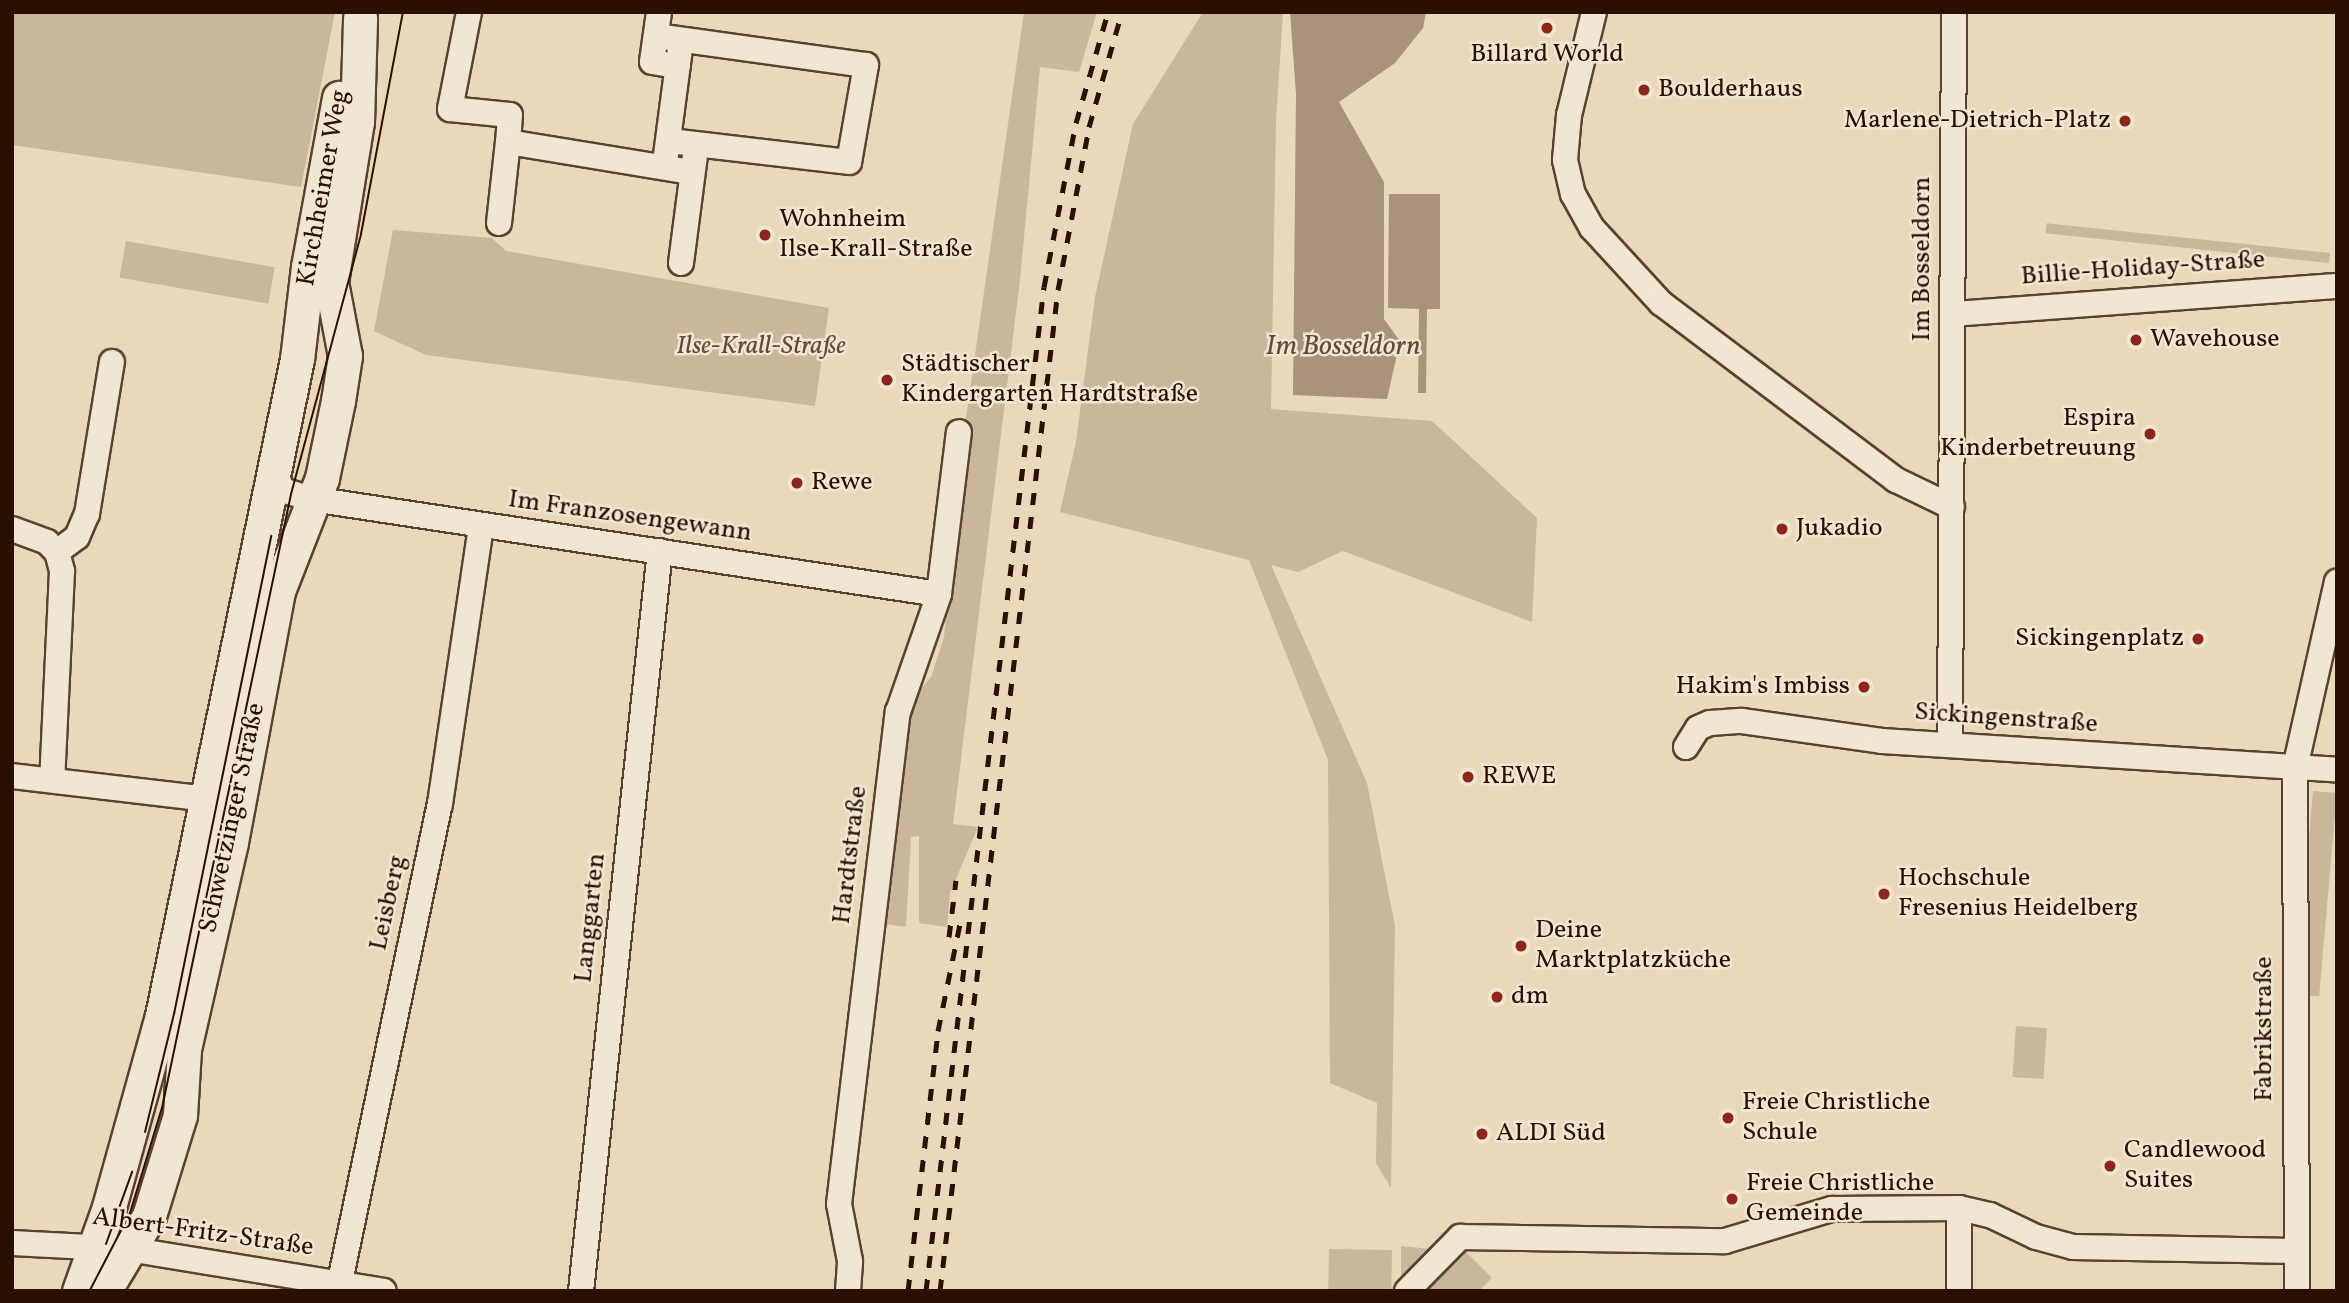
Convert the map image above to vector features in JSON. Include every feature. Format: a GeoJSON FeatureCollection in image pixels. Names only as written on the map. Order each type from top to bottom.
{"type":"FeatureCollection","features":[{"type":"Feature","properties":{"kind":"street"},"geometry":{"type":"LineString","coordinates":[[469,12],[450,108],[510,115],[499,223]]}},
{"type":"Feature","properties":{"kind":"street"},"geometry":{"type":"LineString","coordinates":[[1594,12],[1569,116],[1565,160],[1573,194],[1592,228],[1640,286],[1661,303],[1896,480],[1952,507]]}},
{"type":"Feature","properties":{"kind":"street","name":"Im Bosseldorn"},"geometry":{"type":"LineString","coordinates":[[1950,744],[1954,12]]}},
{"type":"Feature","properties":{"kind":"street","name":"Kirchheimer Weg"},"geometry":{"type":"LineString","coordinates":[[344,338],[331,282],[357,122],[361,15]]}},
{"type":"Feature","properties":{"kind":"street","name":"Kirchheimer Weg"},"geometry":{"type":"LineString","coordinates":[[298,349],[308,267],[349,46],[361,15]]}},
{"type":"Feature","properties":{"kind":"street"},"geometry":{"type":"LineString","coordinates":[[669,141],[849,162],[866,65],[681,41],[657,24],[652,62],[678,66]]}},
{"type":"Feature","properties":{"kind":"street"},"geometry":{"type":"LineString","coordinates":[[664,166],[681,41]]}},
{"type":"Feature","properties":{"kind":"street"},"geometry":{"type":"LineString","coordinates":[[508,142],[692,172]]}},
{"type":"Feature","properties":{"kind":"street"},"geometry":{"type":"LineString","coordinates":[[681,263],[696,144]]}},
{"type":"Feature","properties":{"kind":"street","name":"Billie-Holiday-Straße"},"geometry":{"type":"LineString","coordinates":[[1953,314],[2337,286]]}},
{"type":"Feature","properties":{"kind":"street"},"geometry":{"type":"LineString","coordinates":[[298,349],[326,334],[344,338]]}},
{"type":"Feature","properties":{"kind":"street","name":"Schwetzinger Straße"},"geometry":{"type":"LineString","coordinates":[[79,1291],[224,801],[278,591],[322,478],[338,401],[344,338]]}},
{"type":"Feature","properties":{"kind":"street","name":"Schwetzinger Straße"},"geometry":{"type":"LineString","coordinates":[[104,1291],[149,1216],[180,1115],[184,1049],[224,801],[273,465],[298,349]]}},
{"type":"Feature","properties":{"kind":"street"},"geometry":{"type":"LineString","coordinates":[[57,552],[77,537],[88,514],[112,362]]}},
{"type":"Feature","properties":{"kind":"street","name":"Hardtstraße"},"geometry":{"type":"LineString","coordinates":[[848,1291],[850,1261],[839,1204],[898,712],[939,594],[959,432]]}},
{"type":"Feature","properties":{"kind":"street","name":"Im Franzosengewann"},"geometry":{"type":"LineString","coordinates":[[273,465],[282,491],[312,499],[939,594]]}},
{"type":"Feature","properties":{"kind":"street","name":"Leisberg"},"geometry":{"type":"LineString","coordinates":[[339,1287],[440,804],[481,525]]}},
{"type":"Feature","properties":{"kind":"street"},"geometry":{"type":"LineString","coordinates":[[12,529],[40,538],[57,552],[62,571],[52,780]]}},
{"type":"Feature","properties":{"kind":"street","name":"Langgarten"},"geometry":{"type":"LineString","coordinates":[[581,1291],[660,551]]}},
{"type":"Feature","properties":{"kind":"street","name":"Fabrikstraße"},"geometry":{"type":"LineString","coordinates":[[2297,1291],[2295,768],[2337,582]]}},
{"type":"Feature","properties":{"kind":"street","name":"Sickingenstraße"},"geometry":{"type":"LineString","coordinates":[[1685,747],[1699,728],[1724,721],[1793,725],[1882,741],[2337,770]]}},
{"type":"Feature","properties":{"kind":"street"},"geometry":{"type":"LineString","coordinates":[[12,776],[224,801]]}},
{"type":"Feature","properties":{"kind":"street"},"geometry":{"type":"LineString","coordinates":[[1959,1208],[1959,1291]]}},
{"type":"Feature","properties":{"kind":"street"},"geometry":{"type":"LineString","coordinates":[[1407,1291],[1460,1237],[1725,1241],[1832,1209],[1959,1208],[1990,1215],[2035,1237],[2073,1247],[2296,1251]]}},
{"type":"Feature","properties":{"kind":"street","name":"Albert-Fritz-Straße"},"geometry":{"type":"LineString","coordinates":[[12,1243],[128,1249],[339,1287],[384,1291]]}},
{"type":"Feature","properties":{"kind":"green space"},"geometry":{"type":"Polygon","coordinates":[[[12,12],[335,12],[301,187],[12,145],[12,12]]]}},
{"type":"Feature","properties":{"kind":"green space"},"geometry":{"type":"Polygon","coordinates":[[[1024,12],[1097,12],[1079,72],[1040,67],[1020,280],[953,824],[978,827],[950,893],[947,927],[919,923],[919,836],[911,837],[906,927],[879,923],[901,712],[931,677],[944,637],[964,432],[1024,12]]]}},
{"type":"Feature","properties":{"kind":"green space"},"geometry":{"type":"Polygon","coordinates":[[[1203,12],[1283,12],[1276,121],[1271,409],[1432,421],[1537,518],[1532,622],[1343,551],[1298,572],[1271,565],[1367,783],[1395,926],[1391,1188],[1376,1163],[1377,1103],[1330,1083],[1328,760],[1249,560],[1060,512],[1076,442],[1095,297],[1133,124],[1203,12]]]}},
{"type":"Feature","properties":{"kind":"green space"},"geometry":{"type":"Polygon","coordinates":[[[2047,223],[2330,253],[2329,263],[2046,233],[2047,223]]]}},
{"type":"Feature","properties":{"kind":"green space","name":"Ilse-Krall-Straße"},"geometry":{"type":"Polygon","coordinates":[[[393,230],[492,238],[506,251],[829,308],[815,406],[426,355],[374,331],[393,230]]]}},
{"type":"Feature","properties":{"kind":"green space"},"geometry":{"type":"Polygon","coordinates":[[[126,241],[275,267],[268,304],[120,277],[126,241]]]}},
{"type":"Feature","properties":{"kind":"green space"},"geometry":{"type":"Polygon","coordinates":[[[2313,791],[2337,793],[2319,996],[2295,994],[2313,791]]]}},
{"type":"Feature","properties":{"kind":"green space"},"geometry":{"type":"Polygon","coordinates":[[[2016,1026],[2047,1028],[2043,1079],[2012,1077],[2016,1026]]]}},
{"type":"Feature","properties":{"kind":"green space"},"geometry":{"type":"Polygon","coordinates":[[[1401,1246],[1431,1249],[1401,1282],[1401,1246]]]}},
{"type":"Feature","properties":{"kind":"green space"},"geometry":{"type":"Polygon","coordinates":[[[1329,1249],[1392,1250],[1391,1291],[1328,1291],[1329,1249]]]}},
{"type":"Feature","properties":{"kind":"green space"},"geometry":{"type":"Polygon","coordinates":[[[1466,1252],[1492,1278],[1479,1291],[1427,1291],[1466,1252]]]}},
{"type":"Feature","properties":{"kind":"water","name":"Im Bosseldorn"},"geometry":{"type":"Polygon","coordinates":[[[1290,12],[1426,12],[1423,28],[1395,63],[1339,102],[1384,182],[1384,319],[1400,341],[1387,399],[1293,395],[1296,94],[1290,12]]]}},
{"type":"Feature","properties":{"kind":"water"},"geometry":{"type":"Polygon","coordinates":[[[1389,194],[1440,194],[1440,309],[1427,309],[1426,393],[1418,393],[1419,309],[1388,308],[1389,194]]]}},
{"type":"Feature","properties":{"kind":"tram line"},"geometry":{"type":"LineString","coordinates":[[90,1290],[130,1213],[162,1108],[291,494],[361,234],[403,12]]}},
{"type":"Feature","properties":{"kind":"tram line"},"geometry":{"type":"LineString","coordinates":[[145,1132],[174,1014],[271,536]]}},
{"type":"Feature","properties":{"kind":"tram line"},"geometry":{"type":"LineString","coordinates":[[106,1244],[132,1172]]}},
{"type":"Feature","properties":{"kind":"railway"},"geometry":{"type":"LineString","coordinates":[[926,1291],[1044,287],[1076,123],[1108,12]]}},
{"type":"Feature","properties":{"kind":"railway"},"geometry":{"type":"LineString","coordinates":[[940,1291],[1058,290],[1089,127],[1122,12]]}},
{"type":"Feature","properties":{"kind":"railway"},"geometry":{"type":"LineString","coordinates":[[949,937],[956,880]]}},
{"type":"Feature","properties":{"kind":"railway"},"geometry":{"type":"LineString","coordinates":[[908,1291],[938,1031],[960,924]]}},
{"type":"Feature","properties":{"kind":"place","name":"Billard World"},"geometry":{"type":"Point","coordinates":[1547,28]}},
{"type":"Feature","properties":{"kind":"place","name":"Boulderhaus"},"geometry":{"type":"Point","coordinates":[1644,90]}},
{"type":"Feature","properties":{"kind":"place","name":"Marlene-Dietrich-Platz"},"geometry":{"type":"Point","coordinates":[2125,121]}},
{"type":"Feature","properties":{"kind":"place","name":"Wohnheim Ilse-Krall-Straße"},"geometry":{"type":"Point","coordinates":[765,235]}},
{"type":"Feature","properties":{"kind":"place","name":"Wavehouse"},"geometry":{"type":"Point","coordinates":[2136,340]}},
{"type":"Feature","properties":{"kind":"place","name":"Städtischer Kindergarten Hardtstraße"},"geometry":{"type":"Point","coordinates":[887,380]}},
{"type":"Feature","properties":{"kind":"place","name":"Espira Kinderbetreuung"},"geometry":{"type":"Point","coordinates":[2150,434]}},
{"type":"Feature","properties":{"kind":"place","name":"Rewe"},"geometry":{"type":"Point","coordinates":[797,483]}},
{"type":"Feature","properties":{"kind":"place","name":"Jukadio"},"geometry":{"type":"Point","coordinates":[1782,529]}},
{"type":"Feature","properties":{"kind":"place","name":"Sickingenplatz"},"geometry":{"type":"Point","coordinates":[2198,639]}},
{"type":"Feature","properties":{"kind":"place","name":"Hakim's Imbiss"},"geometry":{"type":"Point","coordinates":[1864,687]}},
{"type":"Feature","properties":{"kind":"place","name":"REWE"},"geometry":{"type":"Point","coordinates":[1468,777]}},
{"type":"Feature","properties":{"kind":"place","name":"Hochschule Fresenius Heidelberg"},"geometry":{"type":"Point","coordinates":[1884,894]}},
{"type":"Feature","properties":{"kind":"place","name":"Deine Marktplatzküche"},"geometry":{"type":"Point","coordinates":[1521,946]}},
{"type":"Feature","properties":{"kind":"place","name":"dm"},"geometry":{"type":"Point","coordinates":[1497,997]}},
{"type":"Feature","properties":{"kind":"place","name":"Freie Christliche Schule"},"geometry":{"type":"Point","coordinates":[1728,1118]}},
{"type":"Feature","properties":{"kind":"place","name":"ALDI Süd"},"geometry":{"type":"Point","coordinates":[1482,1134]}},
{"type":"Feature","properties":{"kind":"place","name":"Candlewood Suites"},"geometry":{"type":"Point","coordinates":[2110,1166]}},
{"type":"Feature","properties":{"kind":"place","name":"Freie Christliche Gemeinde"},"geometry":{"type":"Point","coordinates":[1732,1199]}}]}
